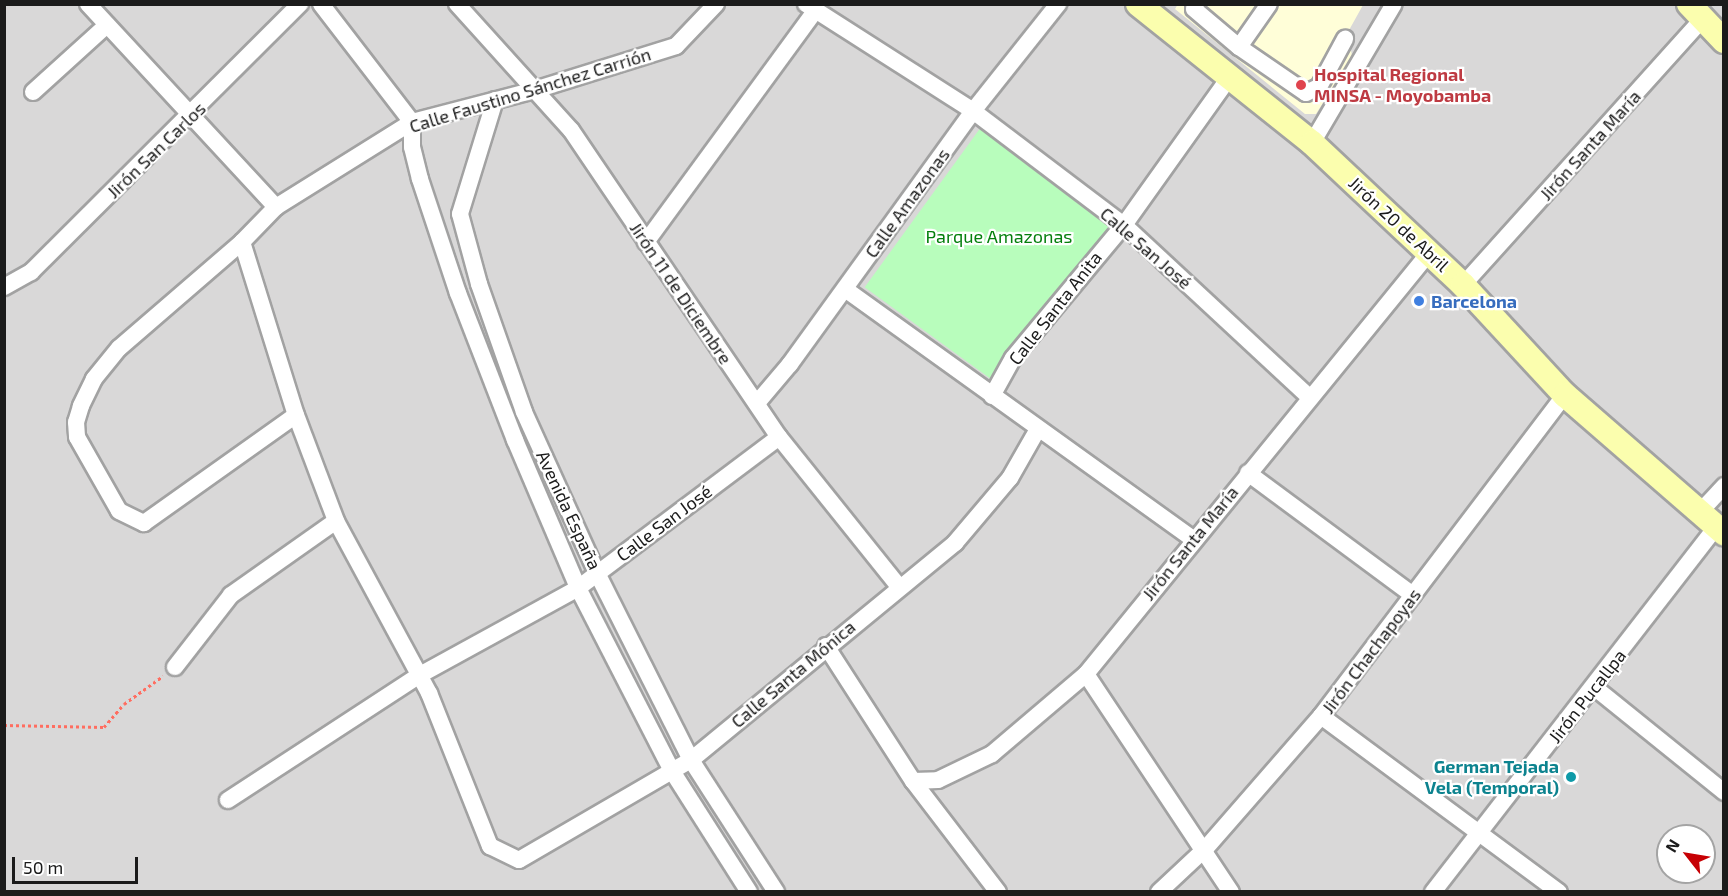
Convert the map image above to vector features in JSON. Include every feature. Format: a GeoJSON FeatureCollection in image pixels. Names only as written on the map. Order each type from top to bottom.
{"type":"FeatureCollection","features":[{"type":"Feature","properties":{"kind":"main road","name":"Jirón 20 de Abril"},"geometry":{"type":"LineString","coordinates":[[1138,4],[1312,143],[1463,285],[1565,395],[1713,524]]}},
{"type":"Feature","properties":{"kind":"main road"},"geometry":{"type":"LineString","coordinates":[[1703,13],[1724,41]]}},
{"type":"Feature","properties":{"kind":"street","name":"Jirón San Carlos"},"geometry":{"type":"LineString","coordinates":[[4,287],[31,272],[192,115],[300,4]]}},
{"type":"Feature","properties":{"kind":"street"},"geometry":{"type":"LineString","coordinates":[[321,4],[412,122]]}},
{"type":"Feature","properties":{"kind":"street","name":"Jirón 11 de Diciembre"},"geometry":{"type":"LineString","coordinates":[[457,4],[571,130],[779,437],[899,587]]}},
{"type":"Feature","properties":{"kind":"street","name":"Calle Faustino Sánchez Carrión"},"geometry":{"type":"LineString","coordinates":[[296,415],[144,523],[119,511],[77,437],[76,422],[94,379],[119,348],[242,242],[276,207],[412,122],[535,90],[676,46],[716,4]]}},
{"type":"Feature","properties":{"kind":"street","name":"Calle Amazonas"},"geometry":{"type":"LineString","coordinates":[[757,403],[845,289],[973,111],[1058,4]]}},
{"type":"Feature","properties":{"kind":"street"},"geometry":{"type":"LineString","coordinates":[[1196,4],[1194,9],[1239,47],[1306,93],[1319,87],[1345,39]]}},
{"type":"Feature","properties":{"kind":"street"},"geometry":{"type":"LineString","coordinates":[[1239,47],[1269,4]]}},
{"type":"Feature","properties":{"kind":"street"},"geometry":{"type":"LineString","coordinates":[[1312,143],[1394,4]]}},
{"type":"Feature","properties":{"kind":"street"},"geometry":{"type":"LineString","coordinates":[[94,7],[107,25],[276,207]]}},
{"type":"Feature","properties":{"kind":"street"},"geometry":{"type":"LineString","coordinates":[[646,242],[811,7]]}},
{"type":"Feature","properties":{"kind":"street","name":"Calle San José"},"geometry":{"type":"LineString","coordinates":[[811,7],[973,111],[1124,225],[1309,397]]}},
{"type":"Feature","properties":{"kind":"street","name":"Jirón Santa María"},"geometry":{"type":"LineString","coordinates":[[1463,285],[1703,13]]}},
{"type":"Feature","properties":{"kind":"street"},"geometry":{"type":"LineString","coordinates":[[33,92],[107,25]]}},
{"type":"Feature","properties":{"kind":"street","name":"Calle Santa Anita"},"geometry":{"type":"LineString","coordinates":[[992,396],[1013,358],[1051,309],[1124,225],[1229,78]]}},
{"type":"Feature","properties":{"kind":"street","name":"Avenida España"},"geometry":{"type":"LineString","coordinates":[[495,100],[460,214],[479,284],[519,398],[597,573],[691,760],[776,891]]}},
{"type":"Feature","properties":{"kind":"street","name":"Avenida España"},"geometry":{"type":"LineString","coordinates":[[412,122],[412,147],[420,179],[501,405],[578,588],[672,771],[749,891]]}},
{"type":"Feature","properties":{"kind":"street"},"geometry":{"type":"LineString","coordinates":[[242,242],[296,415],[336,521],[420,675]]}},
{"type":"Feature","properties":{"kind":"street","name":"Jirón Santa María"},"geometry":{"type":"LineString","coordinates":[[913,781],[938,780],[992,754],[1086,674],[1193,538],[1429,253]]}},
{"type":"Feature","properties":{"kind":"street"},"geometry":{"type":"LineString","coordinates":[[845,289],[972,377],[992,396],[1193,538]]}},
{"type":"Feature","properties":{"kind":"street","name":"Jirón Chachapoyas"},"geometry":{"type":"LineString","coordinates":[[1159,891],[1206,848],[1321,716],[1565,395]]}},
{"type":"Feature","properties":{"kind":"street"},"geometry":{"type":"LineString","coordinates":[[501,405],[519,398]]}},
{"type":"Feature","properties":{"kind":"street","name":"Calle Santa Mónica"},"geometry":{"type":"LineString","coordinates":[[420,675],[490,846],[519,860],[691,760],[826,646],[955,543],[1010,478],[1038,429]]}},
{"type":"Feature","properties":{"kind":"street","name":"Calle San José"},"geometry":{"type":"LineString","coordinates":[[228,800],[420,675],[578,588],[779,437]]}},
{"type":"Feature","properties":{"kind":"street"},"geometry":{"type":"LineString","coordinates":[[1248,473],[1413,595]]}},
{"type":"Feature","properties":{"kind":"street","name":"Jirón Pucallpa"},"geometry":{"type":"LineString","coordinates":[[1433,891],[1482,833],[1594,687],[1713,524],[1724,486]]}},
{"type":"Feature","properties":{"kind":"street"},"geometry":{"type":"LineString","coordinates":[[176,667],[231,595],[336,521]]}},
{"type":"Feature","properties":{"kind":"street"},"geometry":{"type":"LineString","coordinates":[[826,646],[913,781],[998,891]]}},
{"type":"Feature","properties":{"kind":"street"},"geometry":{"type":"LineString","coordinates":[[1086,674],[1206,848],[1231,891]]}},
{"type":"Feature","properties":{"kind":"street"},"geometry":{"type":"LineString","coordinates":[[1594,687],[1724,792]]}},
{"type":"Feature","properties":{"kind":"street"},"geometry":{"type":"LineString","coordinates":[[1321,716],[1559,891]]}},
{"type":"Feature","properties":{"kind":"path"},"geometry":{"type":"LineString","coordinates":[[4,725],[104,727],[124,704],[176,667]]}},
{"type":"Feature","properties":{"kind":"shaded area","name":"Hospital Regional MINSA - Moyobamba"},"geometry":{"type":"Polygon","coordinates":[[[1178,4],[1363,5],[1348,32],[1352,56],[1316,114],[1305,114],[1175,9],[1178,4]]]}},
{"type":"Feature","properties":{"kind":"shaded area"},"geometry":{"type":"Polygon","coordinates":[[[5,5],[1723,5],[1723,891],[5,892],[5,5]]]}},
{"type":"Feature","properties":{"kind":"green space","name":"Parque Amazonas"},"geometry":{"type":"Polygon","coordinates":[[[984,123],[1115,218],[996,382],[865,287],[984,123]]]}},
{"type":"Feature","properties":{"kind":"place","name":"Hospital Regional MINSA - Moyobamba"},"geometry":{"type":"Point","coordinates":[1301,85]}},
{"type":"Feature","properties":{"kind":"place","name":"Barcelona"},"geometry":{"type":"Point","coordinates":[1419,301]}},
{"type":"Feature","properties":{"kind":"place","name":"German Tejada Vela (Temporal)"},"geometry":{"type":"Point","coordinates":[1571,777]}}]}
